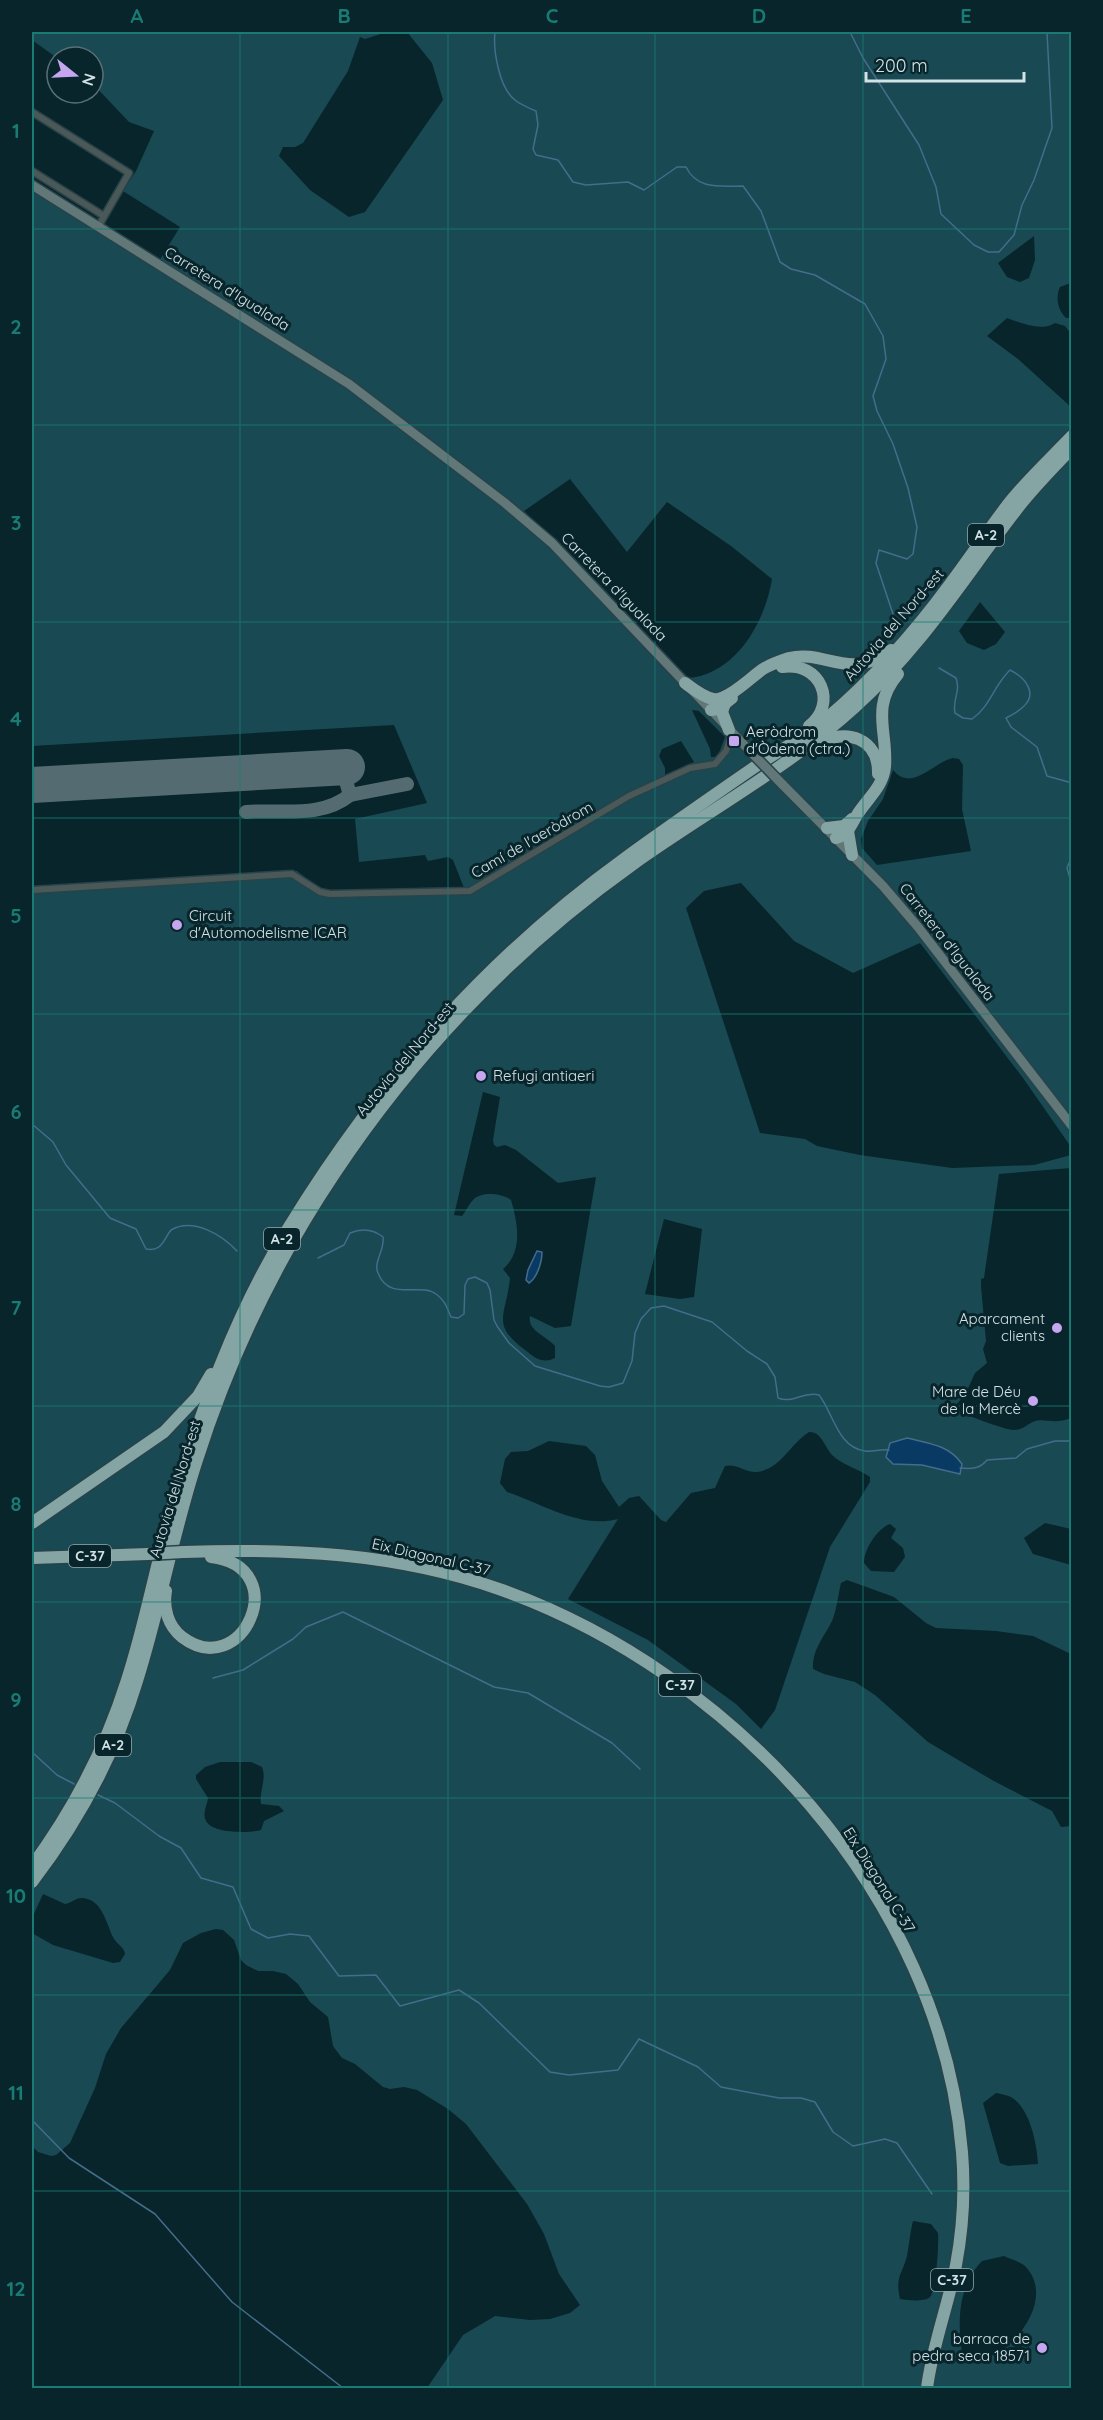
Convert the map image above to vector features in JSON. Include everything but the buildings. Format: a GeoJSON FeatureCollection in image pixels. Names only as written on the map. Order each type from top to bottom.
{"type":"FeatureCollection","features":[{"type":"Feature","properties":{"kind":"highway","name":"Autovia del Nord-est"},"geometry":{"type":"LineString","coordinates":[[32,1866],[79,1793],[115,1715],[132,1663],[185,1465],[230,1341],[258,1282],[287,1230],[337,1152],[390,1081],[454,1007],[522,941],[626,857],[823,722],[875,675],[944,593],[1012,499],[1071,436]]}},
{"type":"Feature","properties":{"kind":"highway","name":"Autovia del Nord-est"},"geometry":{"type":"LineString","coordinates":[[32,1882],[83,1805],[122,1725],[143,1662],[183,1505],[203,1441],[229,1372],[280,1265],[334,1174],[406,1076],[484,991],[560,921],[631,866],[797,756],[854,709],[895,669],[966,581],[1018,507],[1071,448]]}},
{"type":"Feature","properties":{"kind":"highway"},"geometry":{"type":"LineString","coordinates":[[832,833],[846,829],[882,780],[885,767],[880,723],[882,705],[892,681],[945,616],[966,581]]}},
{"type":"Feature","properties":{"kind":"highway"},"geometry":{"type":"LineString","coordinates":[[718,704],[764,669],[779,661],[806,658],[843,665],[860,664],[880,657],[906,638]]}},
{"type":"Feature","properties":{"kind":"highway"},"geometry":{"type":"LineString","coordinates":[[718,704],[775,668],[794,665],[809,670],[822,685],[823,704],[817,720],[758,765]]}},
{"type":"Feature","properties":{"kind":"highway"},"geometry":{"type":"LineString","coordinates":[[685,683],[718,704],[730,731]]}},
{"type":"Feature","properties":{"kind":"highway"},"geometry":{"type":"LineString","coordinates":[[797,756],[839,735],[858,738],[871,749],[876,757],[878,771],[872,795]]}},
{"type":"Feature","properties":{"kind":"highway"},"geometry":{"type":"LineString","coordinates":[[846,829],[852,855]]}},
{"type":"Feature","properties":{"kind":"highway"},"geometry":{"type":"LineString","coordinates":[[32,1523],[164,1432],[198,1396],[230,1341]]}},
{"type":"Feature","properties":{"kind":"highway"},"geometry":{"type":"LineString","coordinates":[[183,1505],[183,1518],[165,1598],[167,1615],[179,1635],[195,1644],[211,1647],[228,1643],[242,1634],[252,1618],[256,1598],[251,1581],[234,1563],[219,1558],[195,1556],[186,1552]]}},
{"type":"Feature","properties":{"kind":"highway","name":"Eix Diagonal C-37"},"geometry":{"type":"LineString","coordinates":[[32,1558],[250,1550],[370,1558],[445,1573],[500,1589],[570,1618],[627,1649],[681,1685],[744,1736],[799,1790],[847,1851],[897,1934],[922,1990],[949,2072],[959,2126],[963,2178],[959,2246],[927,2388]]}},
{"type":"Feature","properties":{"kind":"highway"},"geometry":{"type":"LineString","coordinates":[[935,2388],[942,2342],[939,2332]]}},
{"type":"Feature","properties":{"kind":"highway"},"geometry":{"type":"LineString","coordinates":[[920,2388],[925,2364],[934,2350]]}},
{"type":"Feature","properties":{"kind":"street"},"geometry":{"type":"LineString","coordinates":[[32,112],[129,174],[98,227]]}},
{"type":"Feature","properties":{"kind":"street"},"geometry":{"type":"LineString","coordinates":[[32,171],[104,216]]}},
{"type":"Feature","properties":{"kind":"street","name":"Carretera d'Igualada"},"geometry":{"type":"LineString","coordinates":[[32,185],[349,384],[505,503],[552,543],[685,683]]}},
{"type":"Feature","properties":{"kind":"street","name":"Carretera d'Igualada"},"geometry":{"type":"LineString","coordinates":[[730,731],[883,885],[1071,1126]]}},
{"type":"Feature","properties":{"kind":"street","name":"Camí de l'aeròdrom"},"geometry":{"type":"LineString","coordinates":[[32,890],[292,874],[320,892],[330,894],[470,891],[629,796],[690,768],[715,764],[726,751],[730,731]]}},
{"type":"Feature","properties":{"kind":"shaded area"},"geometry":{"type":"Polygon","coordinates":[[[32,32],[387,32],[365,39],[360,37],[348,71],[303,143],[295,147],[283,147],[279,156],[310,190],[349,217],[365,212],[443,100],[432,63],[407,32],[1071,32],[1071,283],[1060,287],[1058,300],[1063,315],[1071,318],[1071,334],[1065,326],[1055,323],[1037,327],[1007,318],[987,336],[1018,359],[1071,407],[1071,1147],[1023,1078],[920,943],[853,973],[794,941],[741,883],[704,891],[686,908],[760,1133],[805,1139],[817,1146],[860,1155],[952,1168],[1034,1165],[1071,1155],[1071,1168],[999,1174],[984,1278],[981,1279],[986,1341],[983,1349],[987,1363],[975,1373],[965,1395],[954,1407],[982,1421],[1014,1430],[1037,1420],[1060,1421],[1071,1418],[1071,1529],[1045,1523],[1024,1538],[1033,1554],[1071,1565],[1071,1654],[1033,1636],[996,1631],[936,1628],[926,1623],[894,1597],[847,1580],[841,1583],[834,1616],[816,1650],[813,1669],[855,1682],[875,1695],[928,1742],[992,1780],[1052,1811],[1061,1827],[1071,1826],[1071,2388],[622,2388],[614,2386],[599,2388],[427,2388],[463,2335],[495,2316],[530,2320],[550,2319],[570,2313],[580,2305],[559,2274],[544,2234],[527,2204],[466,2124],[448,2109],[417,2090],[404,2087],[390,2089],[383,2087],[355,2064],[342,2058],[333,2046],[328,2017],[310,2002],[298,1984],[286,1974],[258,1971],[246,1965],[241,1960],[234,1940],[223,1930],[216,1929],[201,1933],[183,1943],[170,1970],[121,2028],[106,2054],[95,2088],[70,2143],[56,2155],[51,2156],[38,2152],[32,2146],[32,1933],[53,1945],[113,1963],[120,1962],[125,1954],[114,1939],[103,1914],[90,1900],[81,1898],[65,1904],[43,1894],[32,1918],[32,887],[297,871],[321,890],[332,892],[464,888],[453,860],[448,857],[428,861],[425,855],[359,862],[355,819],[427,803],[394,725],[32,746],[32,189],[156,266],[180,227],[123,191],[136,171],[154,131],[129,122],[105,97],[105,45],[45,45],[45,49],[32,40],[32,32]],[[1034,236],[998,263],[1007,277],[1020,282],[1029,278],[1035,260],[1034,236]],[[570,479],[524,511],[688,678],[720,667],[734,656],[755,628],[763,612],[772,579],[731,546],[667,502],[627,552],[570,479]],[[980,602],[959,631],[967,643],[984,650],[996,644],[1005,632],[980,602]],[[692,710],[710,749],[711,757],[719,753],[725,737],[699,711],[692,710]],[[681,741],[662,749],[659,756],[665,768],[665,778],[694,762],[681,741]],[[953,758],[915,777],[900,776],[893,770],[883,799],[868,821],[861,839],[862,848],[877,865],[971,851],[962,809],[963,765],[959,759],[953,758]],[[483,1092],[454,1215],[462,1216],[473,1200],[481,1195],[497,1195],[511,1200],[516,1218],[517,1237],[514,1254],[503,1269],[510,1278],[503,1320],[504,1327],[517,1343],[535,1357],[541,1360],[555,1358],[555,1346],[534,1329],[530,1316],[555,1328],[571,1326],[596,1177],[558,1183],[516,1150],[505,1145],[497,1147],[494,1145],[500,1097],[483,1092]],[[664,1219],[645,1294],[680,1299],[694,1297],[702,1229],[664,1219]],[[809,1432],[779,1461],[765,1470],[753,1472],[729,1465],[725,1466],[715,1488],[691,1493],[666,1522],[661,1520],[639,1496],[629,1498],[619,1507],[602,1481],[595,1455],[586,1446],[549,1441],[528,1451],[511,1452],[505,1459],[500,1483],[507,1492],[562,1514],[590,1521],[618,1519],[568,1599],[648,1640],[736,1704],[761,1729],[775,1710],[830,1547],[870,1482],[870,1477],[832,1455],[817,1434],[809,1432]],[[907,1438],[890,1443],[888,1450],[922,1465],[957,1474],[935,1444],[907,1438]],[[890,1524],[876,1535],[866,1552],[864,1563],[871,1571],[894,1572],[905,1557],[903,1548],[891,1538],[896,1529],[890,1524]],[[220,1762],[205,1767],[196,1775],[196,1779],[208,1798],[206,1821],[216,1828],[240,1832],[261,1830],[264,1821],[284,1811],[279,1806],[261,1804],[262,1767],[251,1762],[220,1762]],[[996,2093],[983,2103],[1000,2163],[1008,2166],[1038,2164],[1031,2127],[1023,2109],[1011,2097],[996,2093]],[[913,2221],[907,2256],[899,2280],[900,2299],[923,2300],[929,2298],[933,2288],[938,2233],[931,2224],[913,2221]],[[1004,2256],[982,2261],[974,2271],[963,2294],[960,2333],[963,2358],[984,2359],[1010,2343],[1020,2332],[1029,2320],[1036,2292],[1033,2278],[1025,2266],[1004,2256]]]}},
{"type":"Feature","properties":{"kind":"water"},"geometry":{"type":"Polygon","coordinates":[[[537,1251],[542,1252],[540,1265],[537,1274],[529,1283],[526,1280],[528,1270],[537,1251]]]}},
{"type":"Feature","properties":{"kind":"water"},"geometry":{"type":"Polygon","coordinates":[[[907,1438],[930,1443],[951,1453],[962,1464],[960,1474],[922,1465],[893,1464],[886,1457],[890,1443],[907,1438]]]}},
{"type":"Feature","properties":{"kind":"waterway"},"geometry":{"type":"LineString","coordinates":[[495,32],[496,58],[505,87],[515,100],[536,111],[538,125],[533,149],[536,155],[558,160],[573,182],[586,185],[628,182],[644,190],[677,167],[686,167],[696,180],[703,183],[718,186],[743,186],[761,211],[780,262],[791,269],[815,275],[865,304],[883,336],[886,359],[873,396],[908,488],[917,527],[913,554],[907,559],[879,550],[876,563],[893,614]]}},
{"type":"Feature","properties":{"kind":"waterway"},"geometry":{"type":"LineString","coordinates":[[850,32],[863,58],[919,145],[936,187],[941,214],[974,245],[988,252],[999,252],[1014,235],[1022,205],[1034,180],[1052,128],[1047,32]]}},
{"type":"Feature","properties":{"kind":"waterway"},"geometry":{"type":"LineString","coordinates":[[939,668],[956,678],[958,687],[955,713],[963,718],[972,719],[978,714],[1010,670],[1020,677],[1030,691],[1028,702],[1006,718],[1011,727],[1037,747],[1047,776],[1072,783]]}},
{"type":"Feature","properties":{"kind":"waterway"},"geometry":{"type":"LineString","coordinates":[[1072,856],[1067,868],[1072,885]]}},
{"type":"Feature","properties":{"kind":"waterway"},"geometry":{"type":"LineString","coordinates":[[32,1124],[53,1142],[66,1165],[110,1218],[136,1229],[146,1249],[156,1249],[171,1230],[188,1226],[198,1227],[215,1234],[237,1251]]}},
{"type":"Feature","properties":{"kind":"waterway"},"geometry":{"type":"LineString","coordinates":[[318,1258],[344,1245],[350,1233],[359,1230],[375,1232],[383,1237],[377,1269],[383,1282],[397,1289],[422,1290],[436,1294],[444,1302],[451,1317],[458,1318],[464,1314],[465,1285],[468,1279],[475,1277],[487,1283],[497,1326],[509,1343],[535,1366],[600,1386],[609,1387],[623,1383],[632,1361],[635,1333],[641,1319],[651,1308],[664,1306],[712,1322],[747,1351],[767,1364],[775,1377],[778,1398],[788,1400],[813,1394],[819,1395],[848,1443],[865,1451],[889,1450]]}},
{"type":"Feature","properties":{"kind":"waterway"},"geometry":{"type":"LineString","coordinates":[[960,1468],[975,1468],[987,1460],[1016,1458],[1027,1449],[1055,1441],[1072,1441]]}},
{"type":"Feature","properties":{"kind":"waterway"},"geometry":{"type":"LineString","coordinates":[[213,1678],[243,1670],[293,1639],[306,1627],[343,1612],[494,1687],[528,1693],[612,1743],[640,1769]]}},
{"type":"Feature","properties":{"kind":"waterway"},"geometry":{"type":"LineString","coordinates":[[32,1752],[57,1775],[76,1785]]}},
{"type":"Feature","properties":{"kind":"waterway"},"geometry":{"type":"LineString","coordinates":[[94,1793],[115,1803],[159,1836],[181,1848],[201,1878],[233,1887],[251,1929],[268,1938],[290,1934],[309,1936],[339,1976],[376,1975],[400,2006],[459,1990],[479,2003],[550,2072],[569,2075],[618,2070],[639,2039],[698,2067],[721,2087],[815,2102],[833,2132],[853,2146],[885,2139],[897,2143],[932,2194]]}},
{"type":"Feature","properties":{"kind":"waterway"},"geometry":{"type":"LineString","coordinates":[[32,2120],[69,2158],[155,2214],[232,2302],[343,2388]]}},
{"type":"Feature","properties":{"kind":"taxiway"},"geometry":{"type":"LineString","coordinates":[[339,768],[350,795],[407,784]]}},
{"type":"Feature","properties":{"kind":"taxiway"},"geometry":{"type":"LineString","coordinates":[[246,812],[313,810],[326,807],[350,795]]}},
{"type":"Feature","properties":{"kind":"runway"},"geometry":{"type":"LineString","coordinates":[[32,785],[347,767]]}},
{"type":"Feature","properties":{"kind":"place","name":"Aeròdrom d'Òdena (ctra.)"},"geometry":{"type":"Point","coordinates":[734,741]}},
{"type":"Feature","properties":{"kind":"place","name":"Circuit d'Automodelisme ICAR"},"geometry":{"type":"Point","coordinates":[177,925]}},
{"type":"Feature","properties":{"kind":"place","name":"Refugi antiaeri"},"geometry":{"type":"Point","coordinates":[481,1076]}},
{"type":"Feature","properties":{"kind":"place","name":"Aparcament clients"},"geometry":{"type":"Point","coordinates":[1057,1328]}},
{"type":"Feature","properties":{"kind":"place","name":"Mare de Déu de la Mercè"},"geometry":{"type":"Point","coordinates":[1033,1401]}},
{"type":"Feature","properties":{"kind":"place","name":"barraca de pedra seca 18571"},"geometry":{"type":"Point","coordinates":[1042,2348]}}]}
